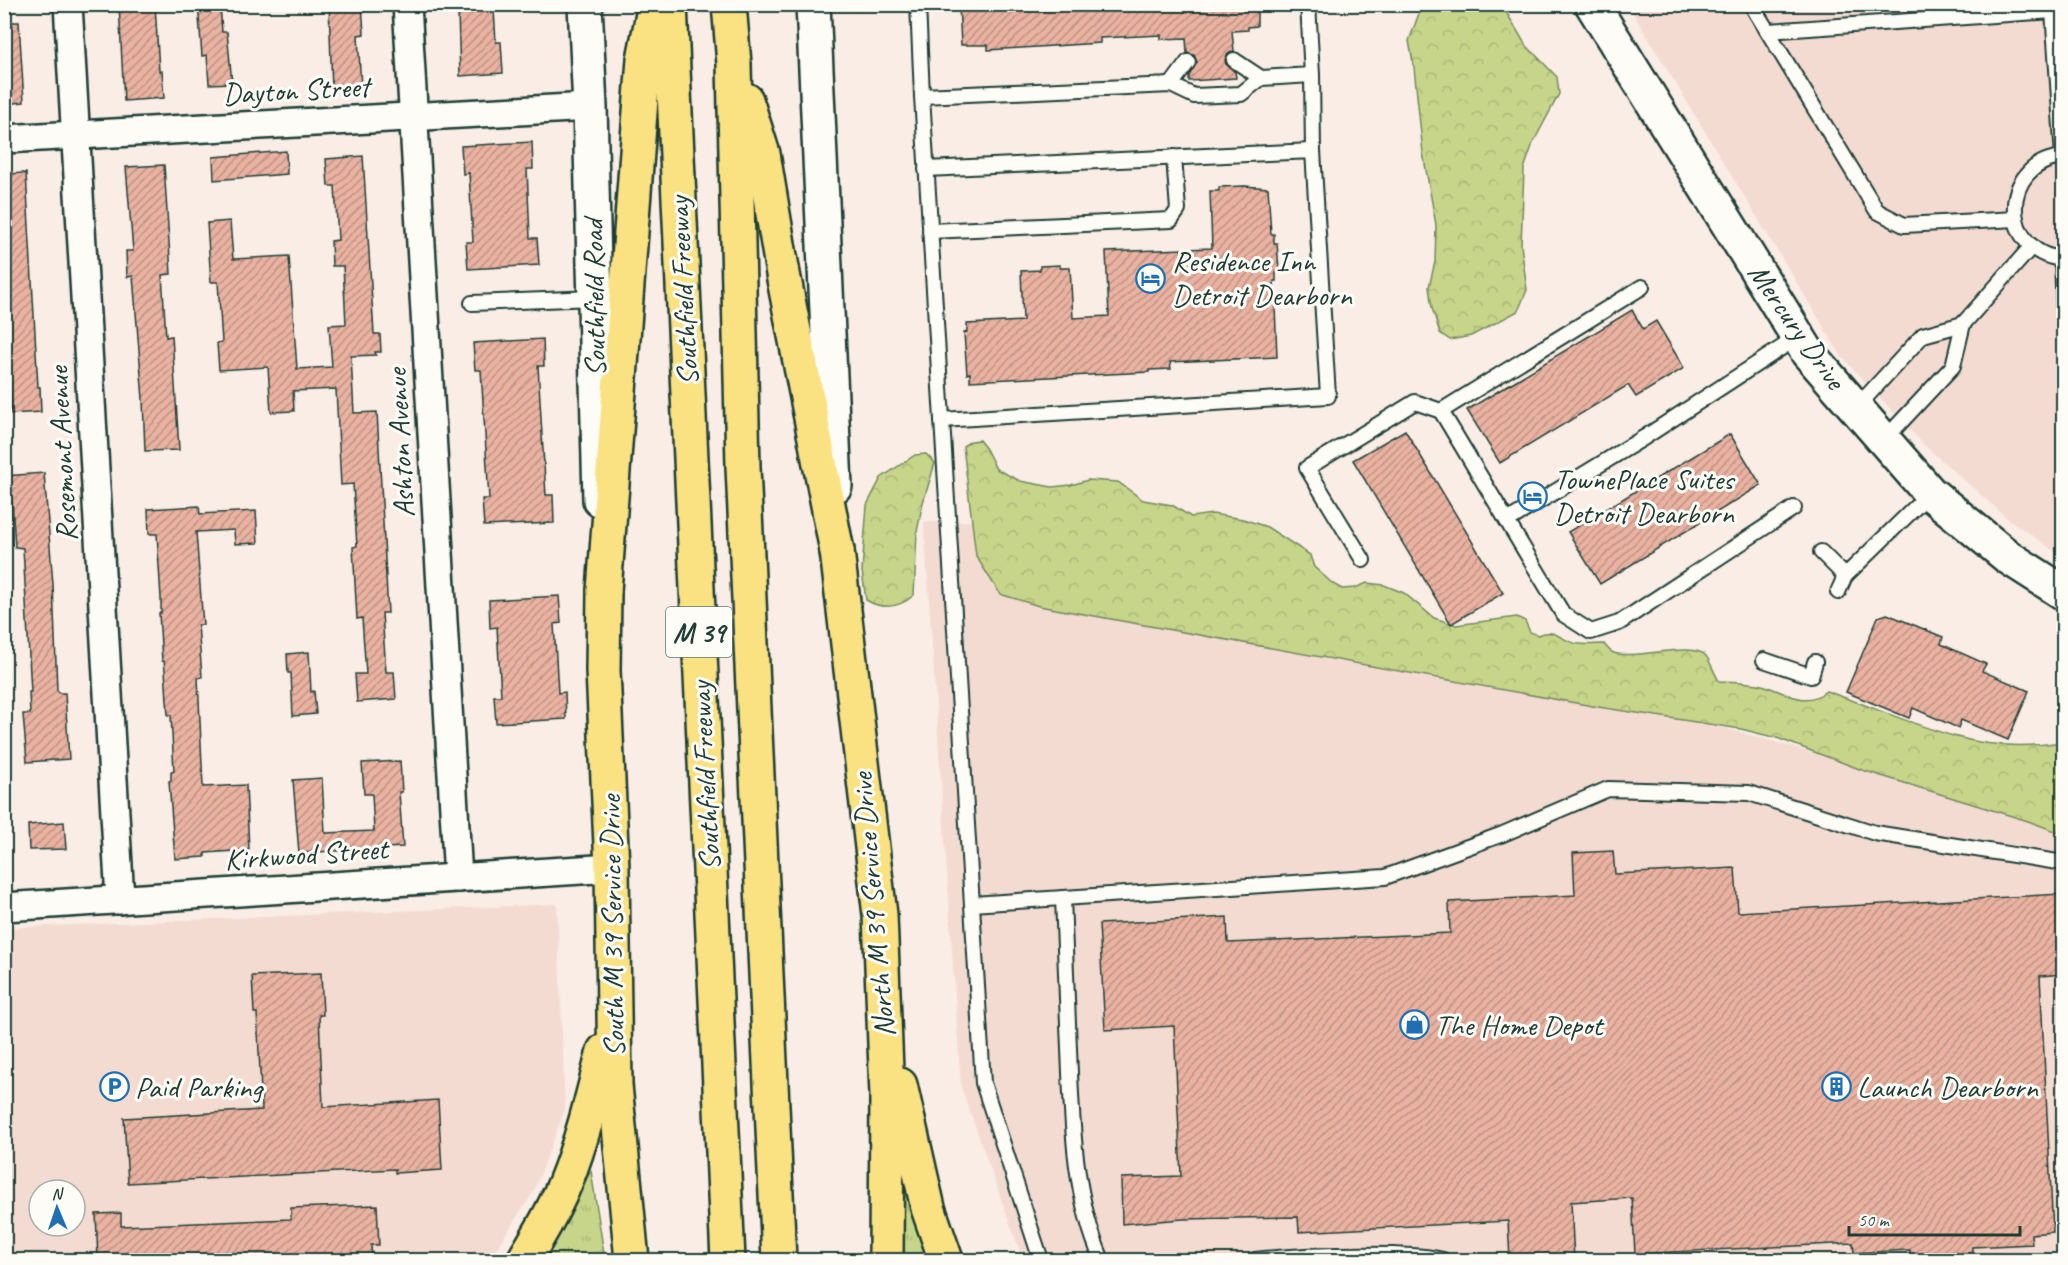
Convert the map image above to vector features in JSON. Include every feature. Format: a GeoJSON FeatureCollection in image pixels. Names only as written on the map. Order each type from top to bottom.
{"type":"FeatureCollection","features":[{"type":"Feature","properties":{"kind":"main road","name":"Southfield Road"},"geometry":{"type":"LineString","coordinates":[[585,4],[590,107],[597,443],[604,591]]}},
{"type":"Feature","properties":{"kind":"main road","name":"South M 39 Service Drive"},"geometry":{"type":"LineString","coordinates":[[632,1260],[615,1085],[612,868],[603,670],[604,591],[644,59],[655,4]]}},
{"type":"Feature","properties":{"kind":"main road","name":"Southfield Freeway"},"geometry":{"type":"LineString","coordinates":[[670,4],[728,1260]]}},
{"type":"Feature","properties":{"kind":"main road","name":"Southfield Freeway"},"geometry":{"type":"LineString","coordinates":[[729,4],[734,64],[743,467],[779,1260]]}},
{"type":"Feature","properties":{"kind":"main road"},"geometry":{"type":"LineString","coordinates":[[813,4],[837,551]]}},
{"type":"Feature","properties":{"kind":"main road","name":"Mercury Drive"},"geometry":{"type":"LineString","coordinates":[[1592,4],[1808,353],[1930,493],[2008,557],[2064,593]]}},
{"type":"Feature","properties":{"kind":"main road","name":"North M 39 Service Drive"},"geometry":{"type":"LineString","coordinates":[[734,64],[763,154],[783,274],[837,551],[880,915],[887,1096],[886,1260]]}},
{"type":"Feature","properties":{"kind":"main road"},"geometry":{"type":"LineString","coordinates":[[880,915],[900,1086],[928,1208],[946,1260]]}},
{"type":"Feature","properties":{"kind":"main road"},"geometry":{"type":"LineString","coordinates":[[524,1260],[545,1226],[565,1183],[584,1128],[604,1051],[613,987]]}},
{"type":"Feature","properties":{"kind":"street","name":"Rosemont Avenue"},"geometry":{"type":"LineString","coordinates":[[68,4],[120,900]]}},
{"type":"Feature","properties":{"kind":"street","name":"Ashton Avenue"},"geometry":{"type":"LineString","coordinates":[[406,4],[458,878]]}},
{"type":"Feature","properties":{"kind":"street","name":"Dayton Street"},"geometry":{"type":"LineString","coordinates":[[4,138],[590,107]]}},
{"type":"Feature","properties":{"kind":"street","name":"Kirkwood Street"},"geometry":{"type":"LineString","coordinates":[[4,908],[612,868]]}},
{"type":"Feature","properties":{"kind":"lane"},"geometry":{"type":"LineString","coordinates":[[918,4],[926,169],[983,1083],[1041,1260]]}},
{"type":"Feature","properties":{"kind":"lane"},"geometry":{"type":"LineString","coordinates":[[942,420],[1328,396],[1313,151],[1308,4]]}},
{"type":"Feature","properties":{"kind":"lane"},"geometry":{"type":"LineString","coordinates":[[1751,4],[1877,211],[1904,225],[2016,219]]}},
{"type":"Feature","properties":{"kind":"lane"},"geometry":{"type":"LineString","coordinates":[[1768,31],[2053,11],[2063,157],[2052,158],[2036,165],[2023,178],[2016,194],[2014,211],[2018,228],[2027,242],[2039,252],[2063,259],[2064,313]]}},
{"type":"Feature","properties":{"kind":"lane"},"geometry":{"type":"LineString","coordinates":[[1234,60],[1261,78]]}},
{"type":"Feature","properties":{"kind":"lane"},"geometry":{"type":"LineString","coordinates":[[1171,85],[1188,62]]}},
{"type":"Feature","properties":{"kind":"lane"},"geometry":{"type":"LineString","coordinates":[[922,96],[1171,85],[1194,96],[1241,94],[1261,78],[1312,75]]}},
{"type":"Feature","properties":{"kind":"lane"},"geometry":{"type":"LineString","coordinates":[[926,169],[1313,151]]}},
{"type":"Feature","properties":{"kind":"lane"},"geometry":{"type":"LineString","coordinates":[[930,231],[1171,220],[1178,210],[1174,157]]}},
{"type":"Feature","properties":{"kind":"lane"},"geometry":{"type":"LineString","coordinates":[[1884,440],[1953,366],[1963,324],[2032,246]]}},
{"type":"Feature","properties":{"kind":"lane"},"geometry":{"type":"LineString","coordinates":[[1441,411],[1642,287]]}},
{"type":"Feature","properties":{"kind":"lane"},"geometry":{"type":"LineString","coordinates":[[472,303],[594,298]]}},
{"type":"Feature","properties":{"kind":"lane"},"geometry":{"type":"LineString","coordinates":[[1856,408],[1923,335],[1963,324]]}},
{"type":"Feature","properties":{"kind":"lane"},"geometry":{"type":"LineString","coordinates":[[1507,521],[1645,437],[1798,337]]}},
{"type":"Feature","properties":{"kind":"lane"},"geometry":{"type":"LineString","coordinates":[[1363,560],[1307,468],[1415,402],[1441,411],[1563,614],[1591,632],[1619,623],[1794,508]]}},
{"type":"Feature","properties":{"kind":"lane"},"geometry":{"type":"LineString","coordinates":[[1838,592],[1845,576],[1930,493]]}},
{"type":"Feature","properties":{"kind":"lane"},"geometry":{"type":"LineString","coordinates":[[1821,552],[1845,576]]}},
{"type":"Feature","properties":{"kind":"lane"},"geometry":{"type":"LineString","coordinates":[[1764,660],[1811,676],[1815,662]]}},
{"type":"Feature","properties":{"kind":"lane"},"geometry":{"type":"LineString","coordinates":[[972,904],[1385,877],[1503,834],[1608,789],[1749,793],[1875,833],[2064,863]]}},
{"type":"Feature","properties":{"kind":"lane"},"geometry":{"type":"LineString","coordinates":[[1063,898],[1072,1119],[1080,1191],[1102,1260]]}},
{"type":"Feature","properties":{"kind":"lane"},"geometry":{"type":"LineString","coordinates":[[1255,1260],[1368,1254],[1431,1257],[1443,1260]]}},
{"type":"Feature","properties":{"kind":"shaded area"},"geometry":{"type":"Polygon","coordinates":[[[1628,5],[2063,5],[2063,557],[2007,518],[1923,444],[1842,357],[1628,5]]]}},
{"type":"Feature","properties":{"kind":"shaded area"},"geometry":{"type":"Polygon","coordinates":[[[987,521],[2063,823],[2063,1260],[1023,1260],[961,1087],[924,522],[987,521]]]}},
{"type":"Feature","properties":{"kind":"shaded area"},"geometry":{"type":"Polygon","coordinates":[[[557,904],[565,1109],[534,1191],[489,1260],[5,1260],[4,928],[557,904]]]}},
{"type":"Feature","properties":{"kind":"green space"},"geometry":{"type":"Polygon","coordinates":[[[1422,5],[1502,5],[1525,44],[1557,77],[1559,94],[1533,143],[1524,169],[1521,245],[1527,290],[1518,311],[1471,336],[1450,340],[1440,333],[1432,308],[1429,287],[1435,262],[1436,225],[1423,153],[1409,41],[1422,5]]]}},
{"type":"Feature","properties":{"kind":"green space"},"geometry":{"type":"Polygon","coordinates":[[[979,440],[996,469],[1020,481],[1052,487],[1088,480],[1118,482],[1143,500],[1172,505],[1191,517],[1212,514],[1243,519],[1267,527],[1310,555],[1314,567],[1342,589],[1355,588],[1367,583],[1384,585],[1404,593],[1434,618],[1456,625],[1517,617],[1525,621],[1530,632],[1538,635],[1549,633],[1573,643],[1604,644],[1610,651],[1624,655],[1690,650],[1706,656],[1719,681],[1758,684],[1792,696],[1809,699],[1826,691],[1924,727],[1983,743],[2037,745],[2063,742],[2063,834],[1862,770],[1777,738],[1741,729],[1598,707],[1039,606],[1000,594],[976,556],[963,446],[971,441],[979,440]]]}},
{"type":"Feature","properties":{"kind":"green space"},"geometry":{"type":"Polygon","coordinates":[[[926,454],[935,463],[917,532],[914,595],[897,605],[885,606],[872,603],[866,600],[862,571],[867,505],[881,478],[915,455],[926,454]]]}},
{"type":"Feature","properties":{"kind":"green space"},"geometry":{"type":"Polygon","coordinates":[[[591,1171],[605,1260],[537,1260],[591,1171]]]}},
{"type":"Feature","properties":{"kind":"green space"},"geometry":{"type":"Polygon","coordinates":[[[909,1179],[937,1260],[902,1260],[901,1180],[909,1179]]]}},
{"type":"Feature","properties":{"kind":"building"},"geometry":{"type":"Polygon","coordinates":[[[119,4],[155,4],[159,71],[162,71],[164,98],[124,101],[119,4]]]}},
{"type":"Feature","properties":{"kind":"building"},"geometry":{"type":"Polygon","coordinates":[[[198,4],[220,4],[222,32],[227,32],[232,83],[209,84],[207,55],[202,56],[198,4]]]}},
{"type":"Feature","properties":{"kind":"building"},"geometry":{"type":"Polygon","coordinates":[[[329,4],[362,4],[364,34],[358,35],[361,88],[332,90],[329,4]]]}},
{"type":"Feature","properties":{"kind":"building"},"geometry":{"type":"Polygon","coordinates":[[[959,4],[1257,4],[1257,26],[1248,27],[1248,30],[1232,31],[1234,51],[1227,55],[1225,60],[1235,72],[1236,78],[1189,81],[1189,76],[1197,62],[1194,55],[1187,53],[1186,38],[1161,39],[1161,35],[1100,38],[1100,43],[988,50],[988,45],[961,45],[959,4]]]}},
{"type":"Feature","properties":{"kind":"building"},"geometry":{"type":"Polygon","coordinates":[[[494,10],[496,42],[501,42],[503,73],[460,76],[458,12],[494,10]]]}},
{"type":"Feature","properties":{"kind":"building"},"geometry":{"type":"Polygon","coordinates":[[[4,22],[19,22],[24,102],[4,104],[4,22]]]}},
{"type":"Feature","properties":{"kind":"building"},"geometry":{"type":"Polygon","coordinates":[[[532,142],[533,169],[527,169],[530,238],[537,238],[539,265],[468,269],[466,242],[473,242],[469,173],[463,174],[461,146],[532,142]]]}},
{"type":"Feature","properties":{"kind":"building"},"geometry":{"type":"Polygon","coordinates":[[[286,151],[287,174],[214,180],[213,157],[286,151]]]}},
{"type":"Feature","properties":{"kind":"building"},"geometry":{"type":"Polygon","coordinates":[[[363,156],[374,334],[380,334],[381,352],[375,352],[376,355],[351,356],[354,413],[377,412],[388,613],[382,613],[386,672],[394,672],[396,699],[357,702],[355,674],[366,674],[362,618],[357,619],[353,547],[357,546],[353,484],[341,485],[336,389],[293,391],[294,411],[271,412],[268,367],[219,370],[217,343],[222,342],[218,282],[211,282],[207,223],[230,221],[233,259],[289,256],[297,369],[332,367],[329,325],[346,324],[343,266],[332,266],[331,241],[338,240],[335,186],[328,186],[326,159],[363,156]]]}},
{"type":"Feature","properties":{"kind":"building"},"geometry":{"type":"Polygon","coordinates":[[[164,165],[171,274],[162,275],[166,337],[172,336],[179,450],[145,451],[133,276],[127,277],[126,251],[133,251],[126,167],[164,165]]]}},
{"type":"Feature","properties":{"kind":"building"},"geometry":{"type":"Polygon","coordinates":[[[26,173],[41,412],[11,414],[9,371],[4,372],[4,174],[26,173]]]}},
{"type":"Feature","properties":{"kind":"building","name":"Residence Inn Detroit Dearborn"},"geometry":{"type":"Polygon","coordinates":[[[1219,187],[1268,188],[1271,234],[1274,234],[1274,243],[1277,243],[1279,271],[1276,271],[1276,281],[1274,281],[1277,357],[1170,362],[1171,369],[1149,370],[1149,372],[970,381],[970,373],[967,374],[964,333],[967,332],[967,324],[1023,321],[1021,271],[1040,270],[1040,266],[1060,265],[1060,268],[1070,268],[1073,318],[1109,316],[1106,252],[1212,248],[1210,191],[1219,191],[1219,187]]]}},
{"type":"Feature","properties":{"kind":"building"},"geometry":{"type":"Polygon","coordinates":[[[1632,310],[1643,329],[1656,321],[1684,368],[1636,397],[1628,385],[1500,463],[1467,410],[1632,310]]]}},
{"type":"Feature","properties":{"kind":"building"},"geometry":{"type":"Polygon","coordinates":[[[543,339],[544,366],[538,366],[542,435],[546,495],[553,495],[554,523],[484,526],[482,499],[489,499],[481,370],[475,370],[473,343],[543,339]]]}},
{"type":"Feature","properties":{"kind":"building"},"geometry":{"type":"Polygon","coordinates":[[[1405,430],[1503,593],[1451,624],[1353,460],[1405,430]]]}},
{"type":"Feature","properties":{"kind":"building"},"geometry":{"type":"Polygon","coordinates":[[[1730,434],[1761,485],[1600,584],[1568,532],[1730,434]]]}},
{"type":"Feature","properties":{"kind":"building"},"geometry":{"type":"Polygon","coordinates":[[[44,473],[53,584],[57,690],[59,693],[65,693],[69,759],[27,762],[23,714],[30,714],[29,692],[31,692],[23,548],[15,547],[12,502],[4,503],[4,476],[44,473]]]}},
{"type":"Feature","properties":{"kind":"building"},"geometry":{"type":"Polygon","coordinates":[[[199,506],[200,514],[256,511],[258,543],[235,544],[234,530],[196,532],[203,625],[198,625],[202,677],[198,678],[203,787],[246,785],[249,850],[205,853],[205,857],[175,859],[169,781],[171,781],[171,772],[174,771],[171,715],[168,715],[164,661],[162,661],[157,534],[149,534],[148,509],[199,506]]]}},
{"type":"Feature","properties":{"kind":"building"},"geometry":{"type":"Polygon","coordinates":[[[559,596],[561,623],[554,624],[558,693],[565,692],[566,719],[496,723],[494,696],[501,696],[497,627],[490,628],[489,600],[559,596]]]}},
{"type":"Feature","properties":{"kind":"building"},"geometry":{"type":"Polygon","coordinates":[[[1887,614],[1943,637],[1941,644],[1986,664],[1982,671],[2029,691],[2008,740],[1961,720],[1958,728],[1913,708],[1909,718],[1846,692],[1878,617],[1887,614]]]}},
{"type":"Feature","properties":{"kind":"building"},"geometry":{"type":"Polygon","coordinates":[[[309,652],[311,692],[314,691],[316,714],[293,716],[291,673],[288,673],[287,654],[309,652]]]}},
{"type":"Feature","properties":{"kind":"building"},"geometry":{"type":"Polygon","coordinates":[[[400,761],[402,792],[399,792],[403,847],[299,853],[293,780],[322,778],[325,833],[374,831],[372,794],[364,794],[362,763],[400,761]]]}},
{"type":"Feature","properties":{"kind":"building"},"geometry":{"type":"Polygon","coordinates":[[[64,822],[66,849],[29,850],[28,825],[64,822]]]}},
{"type":"Feature","properties":{"kind":"building"},"geometry":{"type":"Polygon","coordinates":[[[1613,851],[1615,874],[1735,868],[1738,912],[2063,894],[2064,974],[2040,976],[2053,1232],[2031,1234],[2032,1244],[1972,1247],[1972,1254],[1910,1258],[1910,1250],[1854,1253],[1853,1243],[1635,1254],[1632,1198],[1571,1202],[1574,1260],[1510,1260],[1508,1221],[1299,1232],[1298,1217],[1183,1219],[1122,1224],[1121,1178],[1181,1176],[1174,1026],[1105,1030],[1099,924],[1227,917],[1228,943],[1450,933],[1449,902],[1575,895],[1573,853],[1613,851]]]}},
{"type":"Feature","properties":{"kind":"building"},"geometry":{"type":"Polygon","coordinates":[[[321,973],[323,1015],[319,1015],[323,1107],[438,1100],[442,1170],[395,1173],[395,1169],[128,1183],[124,1118],[262,1110],[257,1013],[254,1013],[252,976],[321,973]]]}},
{"type":"Feature","properties":{"kind":"building"},"geometry":{"type":"Polygon","coordinates":[[[377,1205],[379,1245],[371,1245],[372,1260],[98,1260],[96,1214],[121,1213],[121,1226],[291,1219],[291,1208],[377,1205]]]}},
{"type":"Feature","properties":{"kind":"place","name":"Residence Inn Detroit Dearborn"},"geometry":{"type":"Point","coordinates":[1151,278]}},
{"type":"Feature","properties":{"kind":"place","name":"TownePlace Suites Detroit Dearborn"},"geometry":{"type":"Point","coordinates":[1533,496]}},
{"type":"Feature","properties":{"kind":"place","name":"The Home Depot"},"geometry":{"type":"Point","coordinates":[1414,1025]}},
{"type":"Feature","properties":{"kind":"place","name":"Paid Parking"},"geometry":{"type":"Point","coordinates":[114,1087]}},
{"type":"Feature","properties":{"kind":"place","name":"Launch Dearborn"},"geometry":{"type":"Point","coordinates":[1836,1087]}}]}
